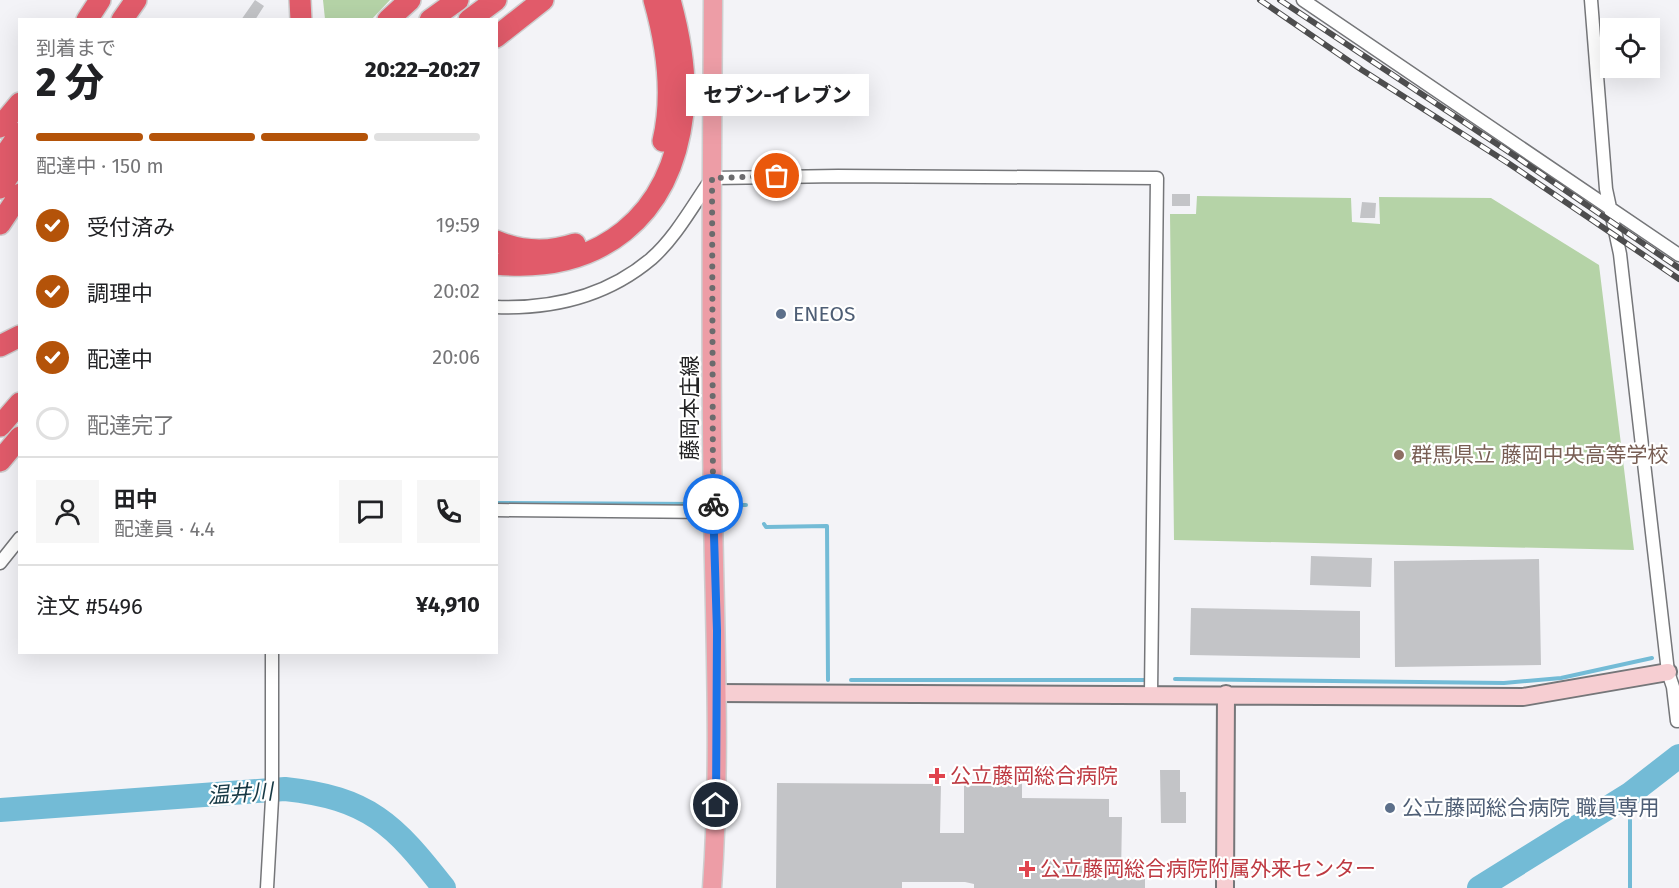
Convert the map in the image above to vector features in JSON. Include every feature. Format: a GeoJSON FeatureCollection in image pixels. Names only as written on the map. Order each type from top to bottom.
{"type":"FeatureCollection","features":[{"type":"Feature","properties":{"kind":"highway"},"geometry":{"type":"LineString","coordinates":[[88,18],[100,0]]}},
{"type":"Feature","properties":{"kind":"highway"},"geometry":{"type":"LineString","coordinates":[[123,18],[136,0]]}},
{"type":"Feature","properties":{"kind":"highway"},"geometry":{"type":"LineString","coordinates":[[300,0],[301,18]]}},
{"type":"Feature","properties":{"kind":"highway"},"geometry":{"type":"LineString","coordinates":[[390,18],[410,0]]}},
{"type":"Feature","properties":{"kind":"highway"},"geometry":{"type":"LineString","coordinates":[[433,18],[458,0]]}},
{"type":"Feature","properties":{"kind":"highway"},"geometry":{"type":"LineString","coordinates":[[472,18],[496,0]]}},
{"type":"Feature","properties":{"kind":"highway"},"geometry":{"type":"LineString","coordinates":[[498,35],[543,0]]}},
{"type":"Feature","properties":{"kind":"highway"},"geometry":{"type":"LineString","coordinates":[[498,242],[529,250],[566,247],[602,232],[631,207],[642,192],[651,176],[663,144],[669,100],[665,51],[654,0]]}},
{"type":"Feature","properties":{"kind":"highway"},"geometry":{"type":"LineString","coordinates":[[498,264],[548,265],[587,254],[605,245],[636,220],[661,188],[674,153],[683,103],[681,52],[670,0]]}},
{"type":"Feature","properties":{"kind":"highway"},"geometry":{"type":"LineString","coordinates":[[0,127],[18,105]]}},
{"type":"Feature","properties":{"kind":"highway"},"geometry":{"type":"LineString","coordinates":[[0,162],[18,136]]}},
{"type":"Feature","properties":{"kind":"highway"},"geometry":{"type":"LineString","coordinates":[[0,188],[18,162]]}},
{"type":"Feature","properties":{"kind":"highway"},"geometry":{"type":"LineString","coordinates":[[0,224],[18,198]]}},
{"type":"Feature","properties":{"kind":"highway"},"geometry":{"type":"LineString","coordinates":[[0,346],[18,337]]}},
{"type":"Feature","properties":{"kind":"highway"},"geometry":{"type":"LineString","coordinates":[[0,426],[18,405]]}},
{"type":"Feature","properties":{"kind":"highway"},"geometry":{"type":"LineString","coordinates":[[0,461],[18,439]]}},
{"type":"Feature","properties":{"kind":"highway"},"geometry":{"type":"LineString","coordinates":[[0,475],[18,455]]}},
{"type":"Feature","properties":{"kind":"main road","name":"藤岡本庄線"},"geometry":{"type":"LineString","coordinates":[[712,888],[716,828],[717,693],[713,512],[713,0]]}},
{"type":"Feature","properties":{"kind":"street"},"geometry":{"type":"LineString","coordinates":[[1303,0],[1679,255]]}},
{"type":"Feature","properties":{"kind":"street"},"geometry":{"type":"LineString","coordinates":[[1590,0],[1610,208],[1620,254],[1668,672],[1673,687],[1677,721]]}},
{"type":"Feature","properties":{"kind":"street"},"geometry":{"type":"LineString","coordinates":[[498,307],[555,305],[588,296],[618,281],[651,259],[677,230],[712,178],[838,176],[1156,178],[1151,694]]}},
{"type":"Feature","properties":{"kind":"street"},"geometry":{"type":"LineString","coordinates":[[498,510],[713,512]]}},
{"type":"Feature","properties":{"kind":"street"},"geometry":{"type":"LineString","coordinates":[[0,563],[18,540]]}},
{"type":"Feature","properties":{"kind":"street"},"geometry":{"type":"LineString","coordinates":[[267,888],[272,799],[272,654]]}},
{"type":"Feature","properties":{"kind":"street"},"geometry":{"type":"LineString","coordinates":[[717,693],[1523,697],[1668,672]]}},
{"type":"Feature","properties":{"kind":"street"},"geometry":{"type":"LineString","coordinates":[[1225,888],[1226,694]]}},
{"type":"Feature","properties":{"kind":"green space"},"geometry":{"type":"Polygon","coordinates":[[[323,0],[390,0],[373,18],[325,18],[323,0]]]}},
{"type":"Feature","properties":{"kind":"green space","name":"群馬県立 藤岡中央高等学校"},"geometry":{"type":"Polygon","coordinates":[[[1197,196],[1351,198],[1352,222],[1380,224],[1379,197],[1491,198],[1599,265],[1634,550],[1174,540],[1170,214],[1196,214],[1197,196]]]}},
{"type":"Feature","properties":{"kind":"building"},"geometry":{"type":"Polygon","coordinates":[[[255,0],[264,6],[256,18],[242,18],[255,0]]]}},
{"type":"Feature","properties":{"kind":"building"},"geometry":{"type":"Polygon","coordinates":[[[1172,194],[1190,194],[1190,206],[1172,206],[1172,194]]]}},
{"type":"Feature","properties":{"kind":"building"},"geometry":{"type":"Polygon","coordinates":[[[1362,202],[1376,203],[1375,218],[1360,218],[1362,202]]]}},
{"type":"Feature","properties":{"kind":"building"},"geometry":{"type":"Polygon","coordinates":[[[1311,556],[1372,558],[1371,587],[1310,585],[1311,556]]]}},
{"type":"Feature","properties":{"kind":"building"},"geometry":{"type":"Polygon","coordinates":[[[1539,559],[1541,665],[1395,667],[1394,561],[1539,559]]]}},
{"type":"Feature","properties":{"kind":"building"},"geometry":{"type":"Polygon","coordinates":[[[1191,608],[1360,611],[1360,658],[1190,655],[1191,608]]]}},
{"type":"Feature","properties":{"kind":"building"},"geometry":{"type":"Polygon","coordinates":[[[1160,770],[1180,770],[1180,792],[1186,792],[1186,823],[1161,823],[1160,770]]]}},
{"type":"Feature","properties":{"kind":"building"},"geometry":{"type":"Polygon","coordinates":[[[964,782],[1022,783],[1022,798],[1109,799],[1109,817],[1122,817],[1121,876],[1145,876],[1145,888],[974,888],[974,884],[965,882],[902,882],[902,888],[776,888],[777,783],[941,784],[940,833],[964,833],[964,782]]]}},
{"type":"Feature","properties":{"kind":"waterway"},"geometry":{"type":"LineString","coordinates":[[498,503],[701,504]]}},
{"type":"Feature","properties":{"kind":"waterway"},"geometry":{"type":"LineString","coordinates":[[725,505],[746,505]]}},
{"type":"Feature","properties":{"kind":"waterway"},"geometry":{"type":"LineString","coordinates":[[764,524],[766,527],[827,526],[828,680]]}},
{"type":"Feature","properties":{"kind":"waterway"},"geometry":{"type":"LineString","coordinates":[[1175,679],[1504,683],[1561,678],[1652,658]]}},
{"type":"Feature","properties":{"kind":"waterway"},"geometry":{"type":"LineString","coordinates":[[851,680],[1146,680]]}},
{"type":"Feature","properties":{"kind":"waterway","name":"温井川"},"geometry":{"type":"LineString","coordinates":[[1479,888],[1630,794],[1679,756]]}},
{"type":"Feature","properties":{"kind":"waterway","name":"温井川"},"geometry":{"type":"LineString","coordinates":[[0,810],[285,789],[314,793],[359,807],[377,818],[410,847],[444,888]]}},
{"type":"Feature","properties":{"kind":"waterway"},"geometry":{"type":"LineString","coordinates":[[1630,794],[1630,888]]}},
{"type":"Feature","properties":{"kind":"railway"},"geometry":{"type":"LineString","coordinates":[[1260,0],[1679,279]]}},
{"type":"Feature","properties":{"kind":"railway"},"geometry":{"type":"LineString","coordinates":[[1280,0],[1679,268]]}},
{"type":"Feature","properties":{"kind":"way so far"},"geometry":{"type":"LineString","coordinates":[[713,504],[712,178],[777,176]]}},
{"type":"Feature","properties":{"kind":"place","name":"セブン-イレブン"},"geometry":{"type":"Point","coordinates":[777,176]}},
{"type":"Feature","properties":{"kind":"place","name":"ENEOS"},"geometry":{"type":"Point","coordinates":[781,314]}},
{"type":"Feature","properties":{"kind":"place","name":"群馬県立 藤岡中央高等学校"},"geometry":{"type":"Point","coordinates":[1399,455]}},
{"type":"Feature","properties":{"kind":"place","name":"公立藤岡総合病院"},"geometry":{"type":"Point","coordinates":[937,776]}},
{"type":"Feature","properties":{"kind":"place","name":"公立藤岡総合病院 職員専用"},"geometry":{"type":"Point","coordinates":[1390,808]}},
{"type":"Feature","properties":{"kind":"place","name":"公立藤岡総合病院附属外来センター"},"geometry":{"type":"Point","coordinates":[1027,869]}},
{"type":"Feature","properties":{"kind":"route"},"geometry":{"type":"LineString","coordinates":[[713,504],[717,631],[716,805]]}}]}
